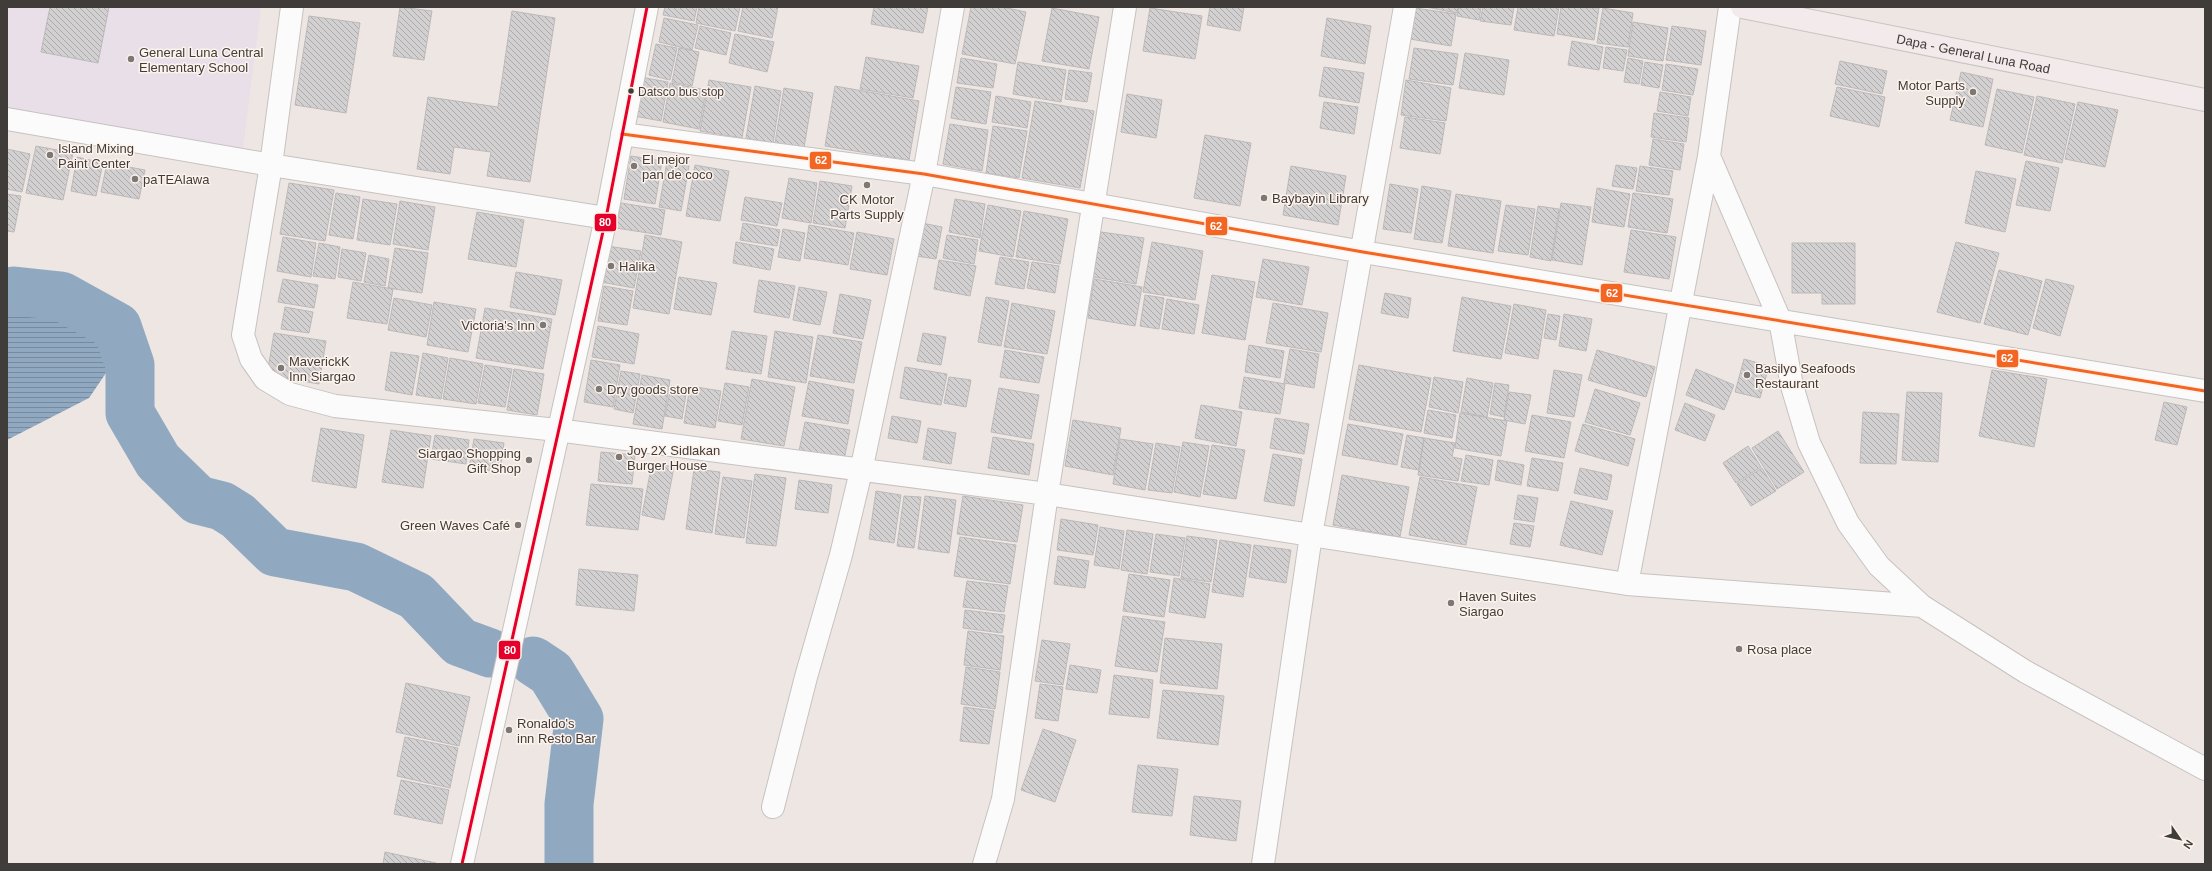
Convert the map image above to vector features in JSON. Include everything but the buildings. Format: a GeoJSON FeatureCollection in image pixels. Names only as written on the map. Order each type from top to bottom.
{"type":"FeatureCollection","features":[{"type":"Feature","properties":{"kind":"main road","name":"Dapa - General Luna Road"},"geometry":{"type":"LineString","coordinates":[[1742,7],[2205,100]]}},
{"type":"Feature","properties":{"kind":"street"},"geometry":{"type":"LineString","coordinates":[[292,7],[271,165],[243,335],[251,359],[265,379],[290,394],[335,406],[557,430],[860,471],[1047,494],[1627,584],[1922,606]]}},
{"type":"Feature","properties":{"kind":"street"},"geometry":{"type":"LineString","coordinates":[[462,864],[557,430],[606,218],[647,7]]}},
{"type":"Feature","properties":{"kind":"street"},"geometry":{"type":"LineString","coordinates":[[773,807],[806,676],[841,556],[924,174],[953,7]]}},
{"type":"Feature","properties":{"kind":"street"},"geometry":{"type":"LineString","coordinates":[[984,864],[1003,799],[1047,494],[1125,7]]}},
{"type":"Feature","properties":{"kind":"street"},"geometry":{"type":"LineString","coordinates":[[1263,864],[1311,535],[1363,252],[1405,7]]}},
{"type":"Feature","properties":{"kind":"street"},"geometry":{"type":"LineString","coordinates":[[1627,584],[1708,156],[1730,7]]}},
{"type":"Feature","properties":{"kind":"street"},"geometry":{"type":"LineString","coordinates":[[7,119],[271,165],[606,218]]}},
{"type":"Feature","properties":{"kind":"street"},"geometry":{"type":"LineString","coordinates":[[622,134],[924,174],[1093,206],[1363,252],[2205,391]]}},
{"type":"Feature","properties":{"kind":"street"},"geometry":{"type":"LineString","coordinates":[[1708,156],[1780,320],[1792,386],[1809,444],[1848,522],[1879,566],[1922,606],[2026,672],[2205,769]]}},
{"type":"Feature","properties":{"kind":"shaded area","name":"General Luna Central Elementary School"},"geometry":{"type":"Polygon","coordinates":[[[7,7],[261,7],[242,156],[7,112],[7,7]]]}},
{"type":"Feature","properties":{"kind":"water"},"geometry":{"type":"Polygon","coordinates":[[[7,289],[97,324],[110,340],[111,353],[106,373],[89,398],[7,440],[7,289]]]}},
{"type":"Feature","properties":{"kind":"waterway"},"geometry":{"type":"LineString","coordinates":[[14,291],[61,296],[117,327],[130,365],[130,413],[158,461],[198,500],[222,506],[238,516],[275,552],[356,567],[416,596],[460,642],[490,653]]}},
{"type":"Feature","properties":{"kind":"waterway"},"geometry":{"type":"LineString","coordinates":[[533,661],[551,673],[579,719],[569,804],[569,864]]}},
{"type":"Feature","properties":{"kind":"transit line","name":"80"},"geometry":{"type":"LineString","coordinates":[[462,864],[606,218],[647,7]]}},
{"type":"Feature","properties":{"kind":"transit line","name":"62"},"geometry":{"type":"LineString","coordinates":[[622,134],[924,174],[1363,252],[2205,391]]}},
{"type":"Feature","properties":{"kind":"place","name":"General Luna Central Elementary School"},"geometry":{"type":"Point","coordinates":[131,59]}},
{"type":"Feature","properties":{"kind":"place","name":"Datsco bus stop"},"geometry":{"type":"Point","coordinates":[631,91]}},
{"type":"Feature","properties":{"kind":"place","name":"Motor Parts Supply"},"geometry":{"type":"Point","coordinates":[1973,92]}},
{"type":"Feature","properties":{"kind":"place","name":"Island Mixing Paint Center"},"geometry":{"type":"Point","coordinates":[50,155]}},
{"type":"Feature","properties":{"kind":"place","name":"El mejor pan de coco"},"geometry":{"type":"Point","coordinates":[634,166]}},
{"type":"Feature","properties":{"kind":"place","name":"paTEAlawa"},"geometry":{"type":"Point","coordinates":[135,179]}},
{"type":"Feature","properties":{"kind":"place","name":"CK Motor Parts Supply"},"geometry":{"type":"Point","coordinates":[867,185]}},
{"type":"Feature","properties":{"kind":"place","name":"Baybayin Library"},"geometry":{"type":"Point","coordinates":[1264,198]}},
{"type":"Feature","properties":{"kind":"place","name":"Halika"},"geometry":{"type":"Point","coordinates":[611,266]}},
{"type":"Feature","properties":{"kind":"place","name":"Victoria's Inn"},"geometry":{"type":"Point","coordinates":[543,325]}},
{"type":"Feature","properties":{"kind":"place","name":"MaverickK Inn Siargao"},"geometry":{"type":"Point","coordinates":[281,368]}},
{"type":"Feature","properties":{"kind":"place","name":"Basilyo Seafoods Restaurant"},"geometry":{"type":"Point","coordinates":[1747,375]}},
{"type":"Feature","properties":{"kind":"place","name":"Dry goods store"},"geometry":{"type":"Point","coordinates":[599,389]}},
{"type":"Feature","properties":{"kind":"place","name":"Joy 2X Sidlakan Burger House"},"geometry":{"type":"Point","coordinates":[619,457]}},
{"type":"Feature","properties":{"kind":"place","name":"Siargao Shopping Gift Shop"},"geometry":{"type":"Point","coordinates":[529,460]}},
{"type":"Feature","properties":{"kind":"place","name":"Green Waves Café"},"geometry":{"type":"Point","coordinates":[518,525]}},
{"type":"Feature","properties":{"kind":"place","name":"Haven Suites Siargao"},"geometry":{"type":"Point","coordinates":[1451,603]}},
{"type":"Feature","properties":{"kind":"place","name":"Rosa place"},"geometry":{"type":"Point","coordinates":[1739,649]}},
{"type":"Feature","properties":{"kind":"place","name":"Ronaldo's inn Resto Bar"},"geometry":{"type":"Point","coordinates":[509,730]}}]}
